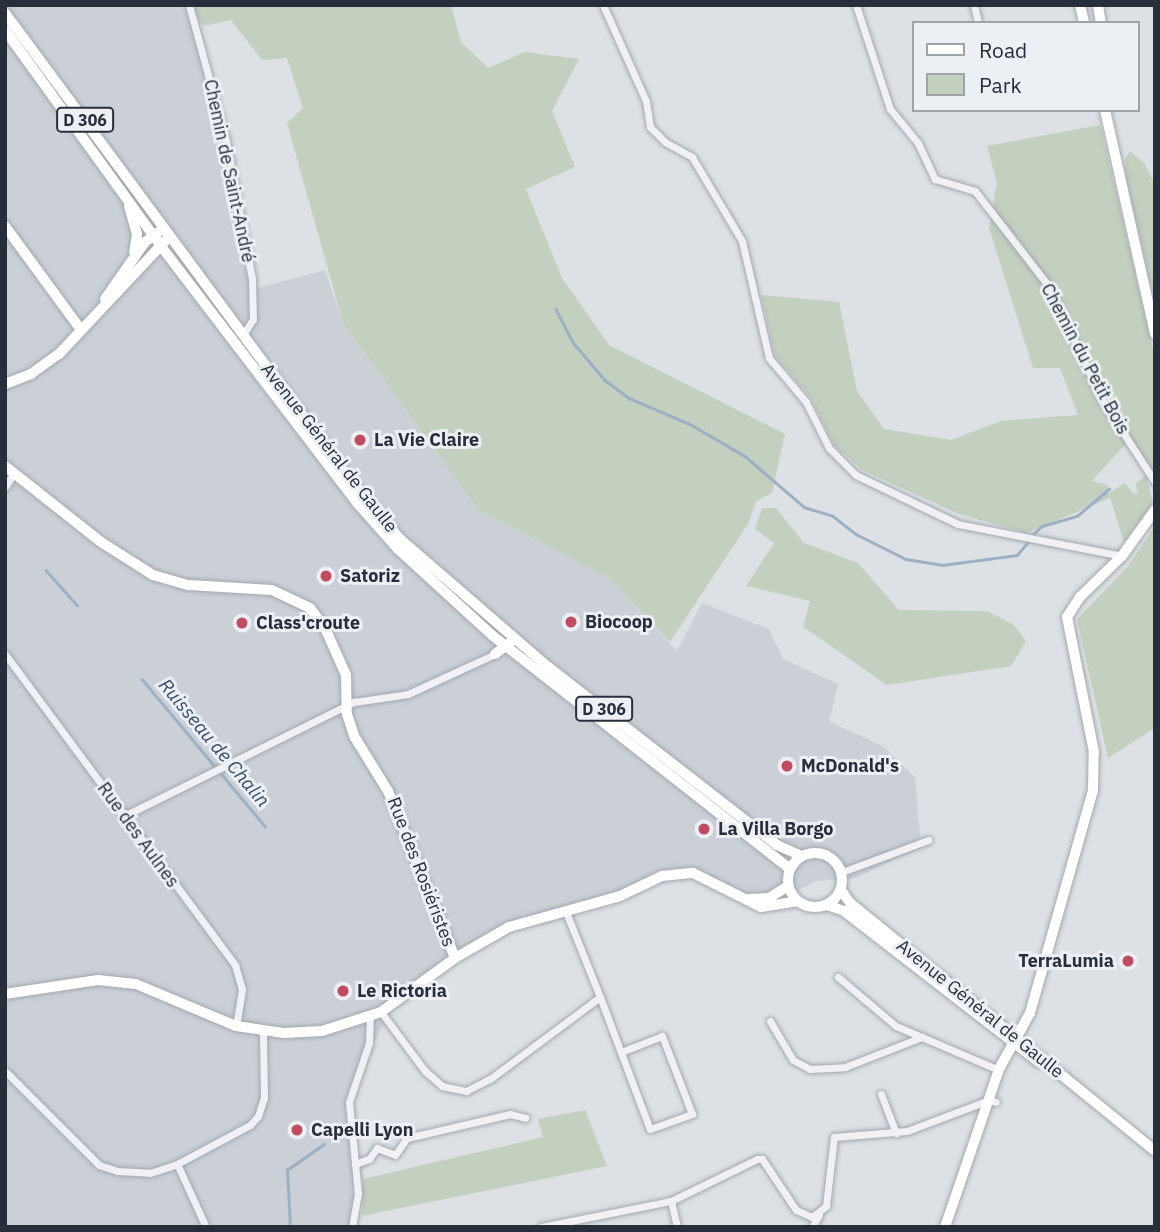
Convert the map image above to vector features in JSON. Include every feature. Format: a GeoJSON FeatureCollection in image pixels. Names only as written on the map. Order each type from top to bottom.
{"type":"FeatureCollection","features":[{"type":"Feature","properties":{"kind":"main road","name":"D 306"},"geometry":{"type":"LineString","coordinates":[[5,13],[159,235],[239,339]]}},
{"type":"Feature","properties":{"kind":"main road","name":"D 306"},"geometry":{"type":"LineString","coordinates":[[5,30],[128,203],[159,235]]}},
{"type":"Feature","properties":{"kind":"main road","name":"Avenue Général de Gaulle"},"geometry":{"type":"LineString","coordinates":[[239,339],[367,515],[510,643],[790,869]]}},
{"type":"Feature","properties":{"kind":"main road","name":"Avenue Général de Gaulle"},"geometry":{"type":"LineString","coordinates":[[510,643],[777,845],[802,856]]}},
{"type":"Feature","properties":{"kind":"main road"},"geometry":{"type":"LineString","coordinates":[[827,855],[842,872],[841,890],[827,905],[811,907],[797,901],[788,886],[790,869],[802,856],[827,855]]}},
{"type":"Feature","properties":{"kind":"main road","name":"Avenue Général de Gaulle"},"geometry":{"type":"LineString","coordinates":[[841,890],[850,903],[1076,1088]]}},
{"type":"Feature","properties":{"kind":"main road","name":"Avenue Général de Gaulle"},"geometry":{"type":"LineString","coordinates":[[827,905],[844,911],[1004,1030]]}},
{"type":"Feature","properties":{"kind":"main road","name":"Avenue Général de Gaulle"},"geometry":{"type":"LineString","coordinates":[[1014,1039],[1030,1056],[1076,1088]]}},
{"type":"Feature","properties":{"kind":"main road"},"geometry":{"type":"LineString","coordinates":[[1076,1088],[1155,1151]]}},
{"type":"Feature","properties":{"kind":"street","name":"Chemin de Saint-André"},"geometry":{"type":"LineString","coordinates":[[189,5],[226,141],[252,279],[253,319],[239,339]]}},
{"type":"Feature","properties":{"kind":"street"},"geometry":{"type":"LineString","coordinates":[[603,5],[646,101],[650,127],[665,142],[692,157],[742,241],[769,358],[806,402],[829,448],[856,475],[958,524],[1122,556]]}},
{"type":"Feature","properties":{"kind":"street","name":"Chemin du Petit Bois"},"geometry":{"type":"LineString","coordinates":[[856,5],[890,109],[918,143],[935,179],[975,191],[1048,285],[1102,400],[1155,482]]}},
{"type":"Feature","properties":{"kind":"street"},"geometry":{"type":"LineString","coordinates":[[1105,112],[1110,122],[1155,334]]}},
{"type":"Feature","properties":{"kind":"street"},"geometry":{"type":"LineString","coordinates":[[1110,122],[1112,112]]}},
{"type":"Feature","properties":{"kind":"street"},"geometry":{"type":"LineString","coordinates":[[104,303],[129,262],[137,234],[128,203]]}},
{"type":"Feature","properties":{"kind":"street"},"geometry":{"type":"LineString","coordinates":[[5,226],[81,330]]}},
{"type":"Feature","properties":{"kind":"street"},"geometry":{"type":"LineString","coordinates":[[129,262],[159,235]]}},
{"type":"Feature","properties":{"kind":"street"},"geometry":{"type":"LineString","coordinates":[[5,384],[45,365],[81,330],[159,235]]}},
{"type":"Feature","properties":{"kind":"street"},"geometry":{"type":"LineString","coordinates":[[5,487],[10,470]]}},
{"type":"Feature","properties":{"kind":"street","name":"Rue des Rosiéristes"},"geometry":{"type":"LineString","coordinates":[[10,470],[101,542],[153,575],[189,585],[272,590],[301,601],[325,628],[338,655],[349,687],[348,706],[354,736],[388,791],[455,958]]}},
{"type":"Feature","properties":{"kind":"street"},"geometry":{"type":"LineString","coordinates":[[945,1227],[993,1101],[999,1070],[1039,984],[1096,775],[1067,617],[1080,597],[1122,556],[1155,510]]}},
{"type":"Feature","properties":{"kind":"street"},"geometry":{"type":"LineString","coordinates":[[124,816],[348,706],[408,694],[495,654],[510,643]]}},
{"type":"Feature","properties":{"kind":"street","name":"Rue des Aulnes"},"geometry":{"type":"LineString","coordinates":[[5,654],[235,965],[242,989],[236,1026]]}},
{"type":"Feature","properties":{"kind":"street"},"geometry":{"type":"LineString","coordinates":[[842,872],[928,840]]}},
{"type":"Feature","properties":{"kind":"street"},"geometry":{"type":"LineString","coordinates":[[5,996],[98,980],[136,984],[236,1026],[263,1031],[322,1031],[370,1018],[381,1012],[455,958],[509,927],[566,912],[677,872],[693,873],[749,898],[761,907],[797,901]]}},
{"type":"Feature","properties":{"kind":"street"},"geometry":{"type":"LineString","coordinates":[[749,898],[769,898],[788,886]]}},
{"type":"Feature","properties":{"kind":"street"},"geometry":{"type":"LineString","coordinates":[[566,912],[650,1129],[692,1114],[662,1037],[621,1052]]}},
{"type":"Feature","properties":{"kind":"street"},"geometry":{"type":"LineString","coordinates":[[838,977],[896,1026],[926,1036],[999,1070]]}},
{"type":"Feature","properties":{"kind":"street"},"geometry":{"type":"LineString","coordinates":[[381,1012],[425,1071],[442,1086],[466,1091],[490,1079],[600,997]]}},
{"type":"Feature","properties":{"kind":"street"},"geometry":{"type":"LineString","coordinates":[[352,1227],[358,1194],[350,1095],[369,1044],[370,1018]]}},
{"type":"Feature","properties":{"kind":"street"},"geometry":{"type":"LineString","coordinates":[[770,1021],[793,1060],[810,1069],[845,1067],[907,1039],[926,1036]]}},
{"type":"Feature","properties":{"kind":"street"},"geometry":{"type":"LineString","coordinates":[[5,1071],[99,1165],[117,1171],[150,1173],[177,1164],[250,1125],[258,1116],[264,1098],[263,1031]]}},
{"type":"Feature","properties":{"kind":"street"},"geometry":{"type":"LineString","coordinates":[[881,1094],[896,1133]]}},
{"type":"Feature","properties":{"kind":"street"},"geometry":{"type":"LineString","coordinates":[[812,1227],[826,1206],[834,1138],[896,1133],[993,1101]]}},
{"type":"Feature","properties":{"kind":"street"},"geometry":{"type":"LineString","coordinates":[[355,1164],[369,1160],[377,1148],[395,1155],[407,1138],[510,1114],[526,1118]]}},
{"type":"Feature","properties":{"kind":"street"},"geometry":{"type":"LineString","coordinates":[[541,1227],[671,1201],[762,1159],[796,1210],[806,1217],[819,1214]]}},
{"type":"Feature","properties":{"kind":"street"},"geometry":{"type":"LineString","coordinates":[[177,1164],[206,1227]]}},
{"type":"Feature","properties":{"kind":"street"},"geometry":{"type":"LineString","coordinates":[[671,1201],[677,1227]]}},
{"type":"Feature","properties":{"kind":"shaded area"},"geometry":{"type":"Polygon","coordinates":[[[5,5],[189,5],[250,290],[325,270],[343,323],[478,510],[607,577],[677,651],[702,603],[769,629],[783,659],[838,684],[829,721],[884,747],[915,777],[921,848],[855,878],[816,881],[772,904],[677,872],[566,912],[505,927],[396,1002],[348,1090],[354,1203],[351,1227],[5,1227],[5,5]]]}},
{"type":"Feature","properties":{"kind":"green space"},"geometry":{"type":"Polygon","coordinates":[[[190,5],[451,5],[461,42],[488,68],[525,52],[579,59],[552,111],[575,167],[526,189],[562,278],[609,345],[785,434],[772,493],[756,501],[748,524],[670,642],[607,577],[478,510],[343,323],[287,123],[303,108],[287,58],[262,60],[231,20],[203,26],[190,5]]]}},
{"type":"Feature","properties":{"kind":"green space"},"geometry":{"type":"Polygon","coordinates":[[[1100,125],[1155,357],[1155,475],[1130,439],[1092,481],[1108,485],[1108,494],[1125,483],[1134,494],[1138,492],[1135,484],[1146,476],[1153,503],[1124,542],[1110,498],[1027,533],[959,514],[862,470],[834,445],[811,398],[775,356],[761,295],[839,302],[857,391],[884,429],[951,440],[1001,421],[1078,415],[1060,368],[1033,368],[989,228],[997,183],[987,146],[1100,125]]]}},
{"type":"Feature","properties":{"kind":"green space"},"geometry":{"type":"Polygon","coordinates":[[[1130,151],[1145,164],[1155,185],[1155,303],[1126,178],[1125,159],[1130,151]]]}},
{"type":"Feature","properties":{"kind":"green space"},"geometry":{"type":"Polygon","coordinates":[[[762,508],[776,508],[804,543],[858,563],[899,610],[987,611],[1013,624],[1026,641],[1011,666],[887,685],[803,627],[810,601],[746,586],[774,543],[755,529],[762,508]]]}},
{"type":"Feature","properties":{"kind":"green space"},"geometry":{"type":"Polygon","coordinates":[[[1155,526],[1155,728],[1108,758],[1077,619],[1129,565],[1155,526]]]}},
{"type":"Feature","properties":{"kind":"green space"},"geometry":{"type":"Polygon","coordinates":[[[585,1110],[607,1166],[362,1216],[363,1179],[543,1137],[538,1119],[585,1110]]]}},
{"type":"Feature","properties":{"kind":"waterway"},"geometry":{"type":"LineString","coordinates":[[556,309],[572,341],[605,380],[629,398],[690,424],[745,456],[804,507],[833,516],[856,534],[906,559],[942,565],[1017,555],[1027,543]]}},
{"type":"Feature","properties":{"kind":"waterway"},"geometry":{"type":"LineString","coordinates":[[1030,537],[1042,526],[1077,516],[1109,489]]}},
{"type":"Feature","properties":{"kind":"waterway","name":"Ruisseau de Chalin"},"geometry":{"type":"LineString","coordinates":[[46,570],[77,605]]}},
{"type":"Feature","properties":{"kind":"waterway","name":"Ruisseau de Chalin"},"geometry":{"type":"LineString","coordinates":[[142,679],[265,826]]}},
{"type":"Feature","properties":{"kind":"waterway","name":"Ruisseau de Chalin"},"geometry":{"type":"LineString","coordinates":[[290,1227],[287,1170],[324,1144]]}},
{"type":"Feature","properties":{"kind":"place","name":"La Vie Claire"},"geometry":{"type":"Point","coordinates":[360,440]}},
{"type":"Feature","properties":{"kind":"place","name":"Satoriz"},"geometry":{"type":"Point","coordinates":[326,576]}},
{"type":"Feature","properties":{"kind":"place","name":"Biocoop"},"geometry":{"type":"Point","coordinates":[571,622]}},
{"type":"Feature","properties":{"kind":"place","name":"Class'croute"},"geometry":{"type":"Point","coordinates":[242,623]}},
{"type":"Feature","properties":{"kind":"place","name":"McDonald's"},"geometry":{"type":"Point","coordinates":[787,766]}},
{"type":"Feature","properties":{"kind":"place","name":"La Villa Borgo"},"geometry":{"type":"Point","coordinates":[704,829]}},
{"type":"Feature","properties":{"kind":"place","name":"TerraLumia"},"geometry":{"type":"Point","coordinates":[1128,961]}},
{"type":"Feature","properties":{"kind":"place","name":"Le Rictoria"},"geometry":{"type":"Point","coordinates":[343,991]}},
{"type":"Feature","properties":{"kind":"place","name":"Capelli Lyon"},"geometry":{"type":"Point","coordinates":[297,1130]}}]}
